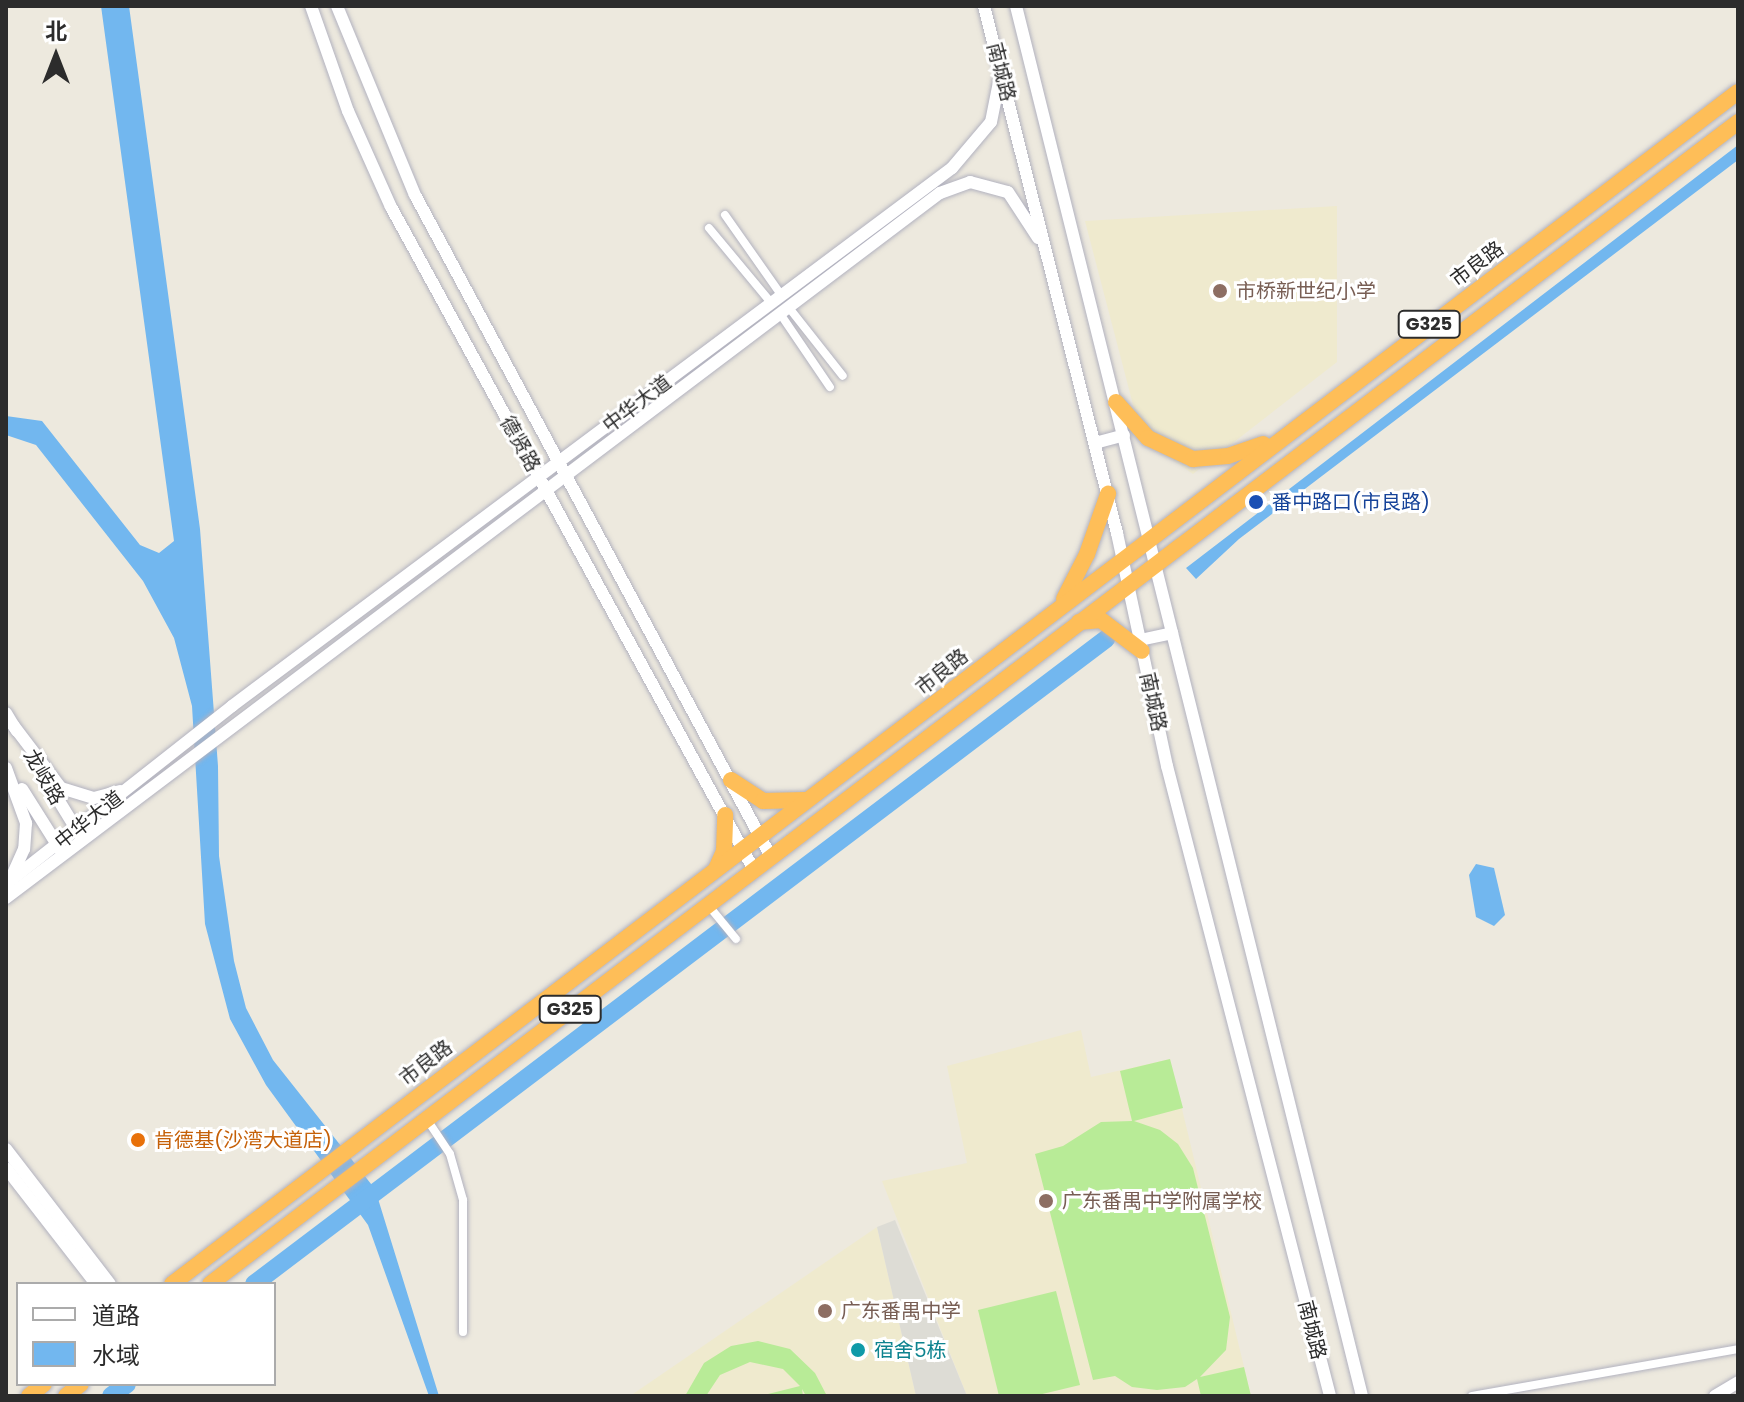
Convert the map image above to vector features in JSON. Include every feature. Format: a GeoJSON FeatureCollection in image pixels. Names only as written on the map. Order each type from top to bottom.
{"type":"FeatureCollection","features":[{"type":"Feature","properties":{"kind":"highway","name":"市良路"},"geometry":{"type":"LineString","coordinates":[[175,1282],[314,1171],[742,850],[1276,440],[1738,92]]}},
{"type":"Feature","properties":{"kind":"highway","name":"G325"},"geometry":{"type":"LineString","coordinates":[[214,1282],[367,1160],[428,1122],[711,909],[754,870],[1738,122]]}},
{"type":"Feature","properties":{"kind":"highway"},"geometry":{"type":"LineString","coordinates":[[1116,402],[1148,438],[1193,459],[1228,456],[1276,440]]}},
{"type":"Feature","properties":{"kind":"highway"},"geometry":{"type":"LineString","coordinates":[[1061,606],[1087,554],[1108,494]]}},
{"type":"Feature","properties":{"kind":"highway"},"geometry":{"type":"LineString","coordinates":[[1079,622],[1101,620],[1141,646]]}},
{"type":"Feature","properties":{"kind":"highway"},"geometry":{"type":"LineString","coordinates":[[731,780],[763,801],[789,804],[809,799]]}},
{"type":"Feature","properties":{"kind":"highway"},"geometry":{"type":"LineString","coordinates":[[715,870],[724,851],[725,815]]}},
{"type":"Feature","properties":{"kind":"street","name":"德贤路"},"geometry":{"type":"LineString","coordinates":[[311,6],[348,111],[391,207],[754,870]]}},
{"type":"Feature","properties":{"kind":"street","name":"德贤路"},"geometry":{"type":"LineString","coordinates":[[337,6],[410,185],[771,857]]}},
{"type":"Feature","properties":{"kind":"street","name":"南城路"},"geometry":{"type":"LineString","coordinates":[[984,6],[1108,494],[1167,766],[1330,1396]]}},
{"type":"Feature","properties":{"kind":"street","name":"南城路"},"geometry":{"type":"LineString","coordinates":[[1016,6],[1362,1396]]}},
{"type":"Feature","properties":{"kind":"street","name":"中华大道"},"geometry":{"type":"LineString","coordinates":[[79,835],[172,776],[786,312],[818,281],[937,188],[991,122],[1001,72]]}},
{"type":"Feature","properties":{"kind":"street","name":"中华大道"},"geometry":{"type":"LineString","coordinates":[[6,898],[131,788],[232,706],[777,300],[937,188],[970,182],[1008,192],[1046,251]]}},
{"type":"Feature","properties":{"kind":"street"},"geometry":{"type":"LineString","coordinates":[[725,215],[777,300]]}},
{"type":"Feature","properties":{"kind":"street"},"geometry":{"type":"LineString","coordinates":[[709,228],[777,300]]}},
{"type":"Feature","properties":{"kind":"street"},"geometry":{"type":"LineString","coordinates":[[786,312],[843,376]]}},
{"type":"Feature","properties":{"kind":"street"},"geometry":{"type":"LineString","coordinates":[[786,312],[830,387]]}},
{"type":"Feature","properties":{"kind":"street"},"geometry":{"type":"LineString","coordinates":[[595,435],[604,449]]}},
{"type":"Feature","properties":{"kind":"street"},"geometry":{"type":"LineString","coordinates":[[1095,443],[1124,435]]}},
{"type":"Feature","properties":{"kind":"street"},"geometry":{"type":"LineString","coordinates":[[1141,646],[1172,633]]}},
{"type":"Feature","properties":{"kind":"street","name":"龙岐路"},"geometry":{"type":"LineString","coordinates":[[6,713],[79,835]]}},
{"type":"Feature","properties":{"kind":"street"},"geometry":{"type":"LineString","coordinates":[[13,725],[61,788],[72,795],[94,798],[131,788]]}},
{"type":"Feature","properties":{"kind":"street","name":"龙岐路"},"geometry":{"type":"LineString","coordinates":[[6,762],[60,850]]}},
{"type":"Feature","properties":{"kind":"street"},"geometry":{"type":"LineString","coordinates":[[6,768],[26,823],[24,849],[8,882]]}},
{"type":"Feature","properties":{"kind":"street","name":"中华大道"},"geometry":{"type":"LineString","coordinates":[[8,882],[60,850]]}},
{"type":"Feature","properties":{"kind":"street"},"geometry":{"type":"LineString","coordinates":[[711,909],[736,939]]}},
{"type":"Feature","properties":{"kind":"street"},"geometry":{"type":"LineString","coordinates":[[428,1122],[450,1154],[463,1200],[463,1332]]}},
{"type":"Feature","properties":{"kind":"street"},"geometry":{"type":"LineString","coordinates":[[6,1149],[108,1282]]}},
{"type":"Feature","properties":{"kind":"street"},"geometry":{"type":"LineString","coordinates":[[6,1168],[94,1282]]}},
{"type":"Feature","properties":{"kind":"street"},"geometry":{"type":"LineString","coordinates":[[1472,1396],[1738,1349]]}},
{"type":"Feature","properties":{"kind":"street"},"geometry":{"type":"LineString","coordinates":[[1715,1396],[1738,1382]]}},
{"type":"Feature","properties":{"kind":"shaded area","name":"市桥新世纪小学"},"geometry":{"type":"Polygon","coordinates":[[[1337,206],[1337,362],[1193,474],[1142,439],[1085,221],[1337,206]]]}},
{"type":"Feature","properties":{"kind":"shaded area","name":"广东番禺中学附属学校"},"geometry":{"type":"Polygon","coordinates":[[[1081,1030],[1091,1077],[1170,1059],[1251,1396],[967,1396],[882,1181],[967,1163],[947,1066],[1081,1030]]]}},
{"type":"Feature","properties":{"kind":"shaded area"},"geometry":{"type":"Polygon","coordinates":[[[895,1220],[967,1396],[916,1396],[877,1227],[895,1220]]]}},
{"type":"Feature","properties":{"kind":"shaded area","name":"广东番禺中学"},"geometry":{"type":"Polygon","coordinates":[[[877,1227],[916,1396],[630,1396],[877,1227]]]}},
{"type":"Feature","properties":{"kind":"green space"},"geometry":{"type":"Polygon","coordinates":[[[1170,1059],[1183,1108],[1134,1121],[1160,1130],[1178,1144],[1193,1168],[1230,1317],[1226,1350],[1200,1377],[1244,1367],[1251,1396],[1201,1396],[1197,1379],[1185,1387],[1157,1390],[1132,1387],[1115,1376],[1093,1380],[1035,1154],[1063,1146],[1101,1122],[1132,1121],[1120,1071],[1170,1059]]]}},
{"type":"Feature","properties":{"kind":"green space"},"geometry":{"type":"Polygon","coordinates":[[[1056,1291],[1080,1385],[1034,1396],[999,1396],[978,1310],[1056,1291]]]}},
{"type":"Feature","properties":{"kind":"green space"},"geometry":{"type":"Polygon","coordinates":[[[758,1341],[790,1349],[815,1373],[827,1396],[806,1396],[802,1389],[803,1396],[760,1396],[800,1386],[783,1369],[750,1362],[720,1375],[706,1396],[685,1396],[704,1363],[731,1346],[758,1341]]]}},
{"type":"Feature","properties":{"kind":"water"},"geometry":{"type":"Polygon","coordinates":[[[101,6],[129,6],[200,529],[218,766],[219,856],[234,961],[246,1008],[273,1060],[375,1189],[439,1396],[429,1396],[368,1225],[266,1085],[230,1019],[205,924],[192,706],[174,638],[143,581],[36,445],[6,435],[6,416],[42,421],[140,545],[159,553],[174,541],[101,6]]]}},
{"type":"Feature","properties":{"kind":"water"},"geometry":{"type":"Polygon","coordinates":[[[1738,145],[1738,160],[1239,539],[1196,579],[1186,568],[1738,145]]]}},
{"type":"Feature","properties":{"kind":"water"},"geometry":{"type":"Polygon","coordinates":[[[1476,864],[1494,868],[1505,915],[1494,926],[1476,917],[1469,875],[1476,864]]]}},
{"type":"Feature","properties":{"kind":"waterway"},"geometry":{"type":"LineString","coordinates":[[257,1282],[1106,639]]}},
{"type":"Feature","properties":{"kind":"waterway"},"geometry":{"type":"LineString","coordinates":[[111,1396],[124,1386]]}},
{"type":"Feature","properties":{"kind":"place","name":"市桥新世纪小学"},"geometry":{"type":"Point","coordinates":[1220,291]}},
{"type":"Feature","properties":{"kind":"place","name":"番中路口(市良路)"},"geometry":{"type":"Point","coordinates":[1256,502]}},
{"type":"Feature","properties":{"kind":"place","name":"肯德基(沙湾大道店)"},"geometry":{"type":"Point","coordinates":[138,1140]}},
{"type":"Feature","properties":{"kind":"place","name":"广东番禺中学附属学校"},"geometry":{"type":"Point","coordinates":[1046,1201]}},
{"type":"Feature","properties":{"kind":"place","name":"广东番禺中学"},"geometry":{"type":"Point","coordinates":[825,1311]}},
{"type":"Feature","properties":{"kind":"place","name":"宿舍5栋"},"geometry":{"type":"Point","coordinates":[858,1350]}}]}
